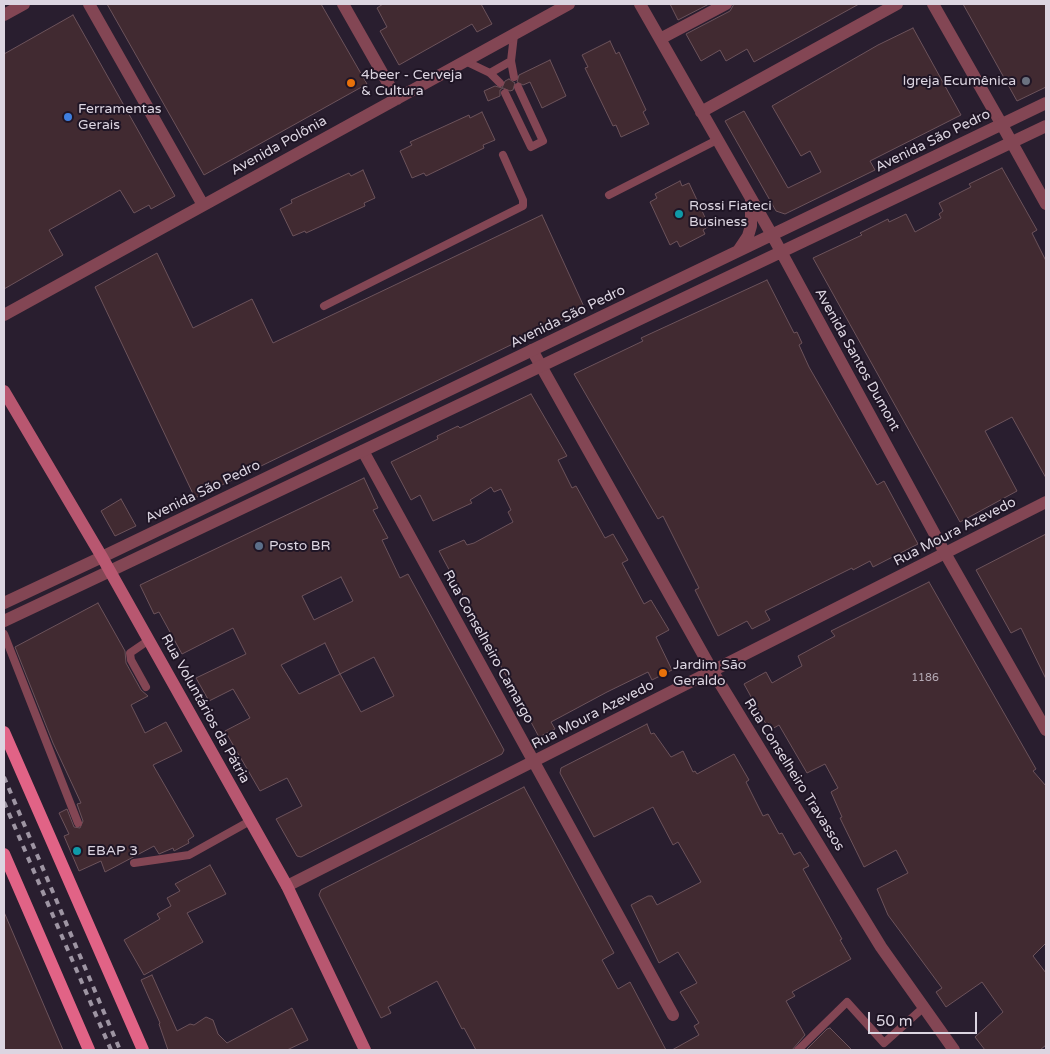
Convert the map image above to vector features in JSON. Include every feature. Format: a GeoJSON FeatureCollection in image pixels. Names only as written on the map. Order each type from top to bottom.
{"type":"FeatureCollection","features":[{"type":"Feature","properties":{"kind":"main road","name":"Rua Voluntários da Pátria"},"geometry":{"type":"LineString","coordinates":[[4,391],[102,557],[287,886],[365,1050]]}},
{"type":"Feature","properties":{"kind":"main road"},"geometry":{"type":"LineString","coordinates":[[4,732],[142,1050]]}},
{"type":"Feature","properties":{"kind":"main road"},"geometry":{"type":"LineString","coordinates":[[4,854],[89,1050]]}},
{"type":"Feature","properties":{"kind":"street"},"geometry":{"type":"LineString","coordinates":[[4,15],[24,4]]}},
{"type":"Feature","properties":{"kind":"street"},"geometry":{"type":"LineString","coordinates":[[90,4],[203,205]]}},
{"type":"Feature","properties":{"kind":"street"},"geometry":{"type":"LineString","coordinates":[[343,4],[397,98]]}},
{"type":"Feature","properties":{"kind":"street","name":"Avenida Polônia"},"geometry":{"type":"LineString","coordinates":[[4,315],[570,4]]}},
{"type":"Feature","properties":{"kind":"street","name":"Avenida Santos Dumont"},"geometry":{"type":"LineString","coordinates":[[640,4],[772,235],[945,554],[1046,730]]}},
{"type":"Feature","properties":{"kind":"street"},"geometry":{"type":"LineString","coordinates":[[660,39],[726,4]]}},
{"type":"Feature","properties":{"kind":"street"},"geometry":{"type":"LineString","coordinates":[[701,112],[897,4]]}},
{"type":"Feature","properties":{"kind":"street"},"geometry":{"type":"LineString","coordinates":[[933,4],[1046,204]]}},
{"type":"Feature","properties":{"kind":"street","name":"Avenida São Pedro"},"geometry":{"type":"LineString","coordinates":[[4,603],[1046,103]]}},
{"type":"Feature","properties":{"kind":"street"},"geometry":{"type":"LineString","coordinates":[[4,621],[1046,126]]}},
{"type":"Feature","properties":{"kind":"street"},"geometry":{"type":"LineString","coordinates":[[738,252],[748,236],[751,226],[751,199]]}},
{"type":"Feature","properties":{"kind":"street","name":"Rua Conselheiro Travassos"},"geometry":{"type":"LineString","coordinates":[[532,350],[713,672],[882,946],[954,1050]]}},
{"type":"Feature","properties":{"kind":"street","name":"Rua Conselheiro Camargo"},"geometry":{"type":"LineString","coordinates":[[364,451],[673,1015]]}},
{"type":"Feature","properties":{"kind":"street","name":"Rua Moura Azevedo"},"geometry":{"type":"LineString","coordinates":[[287,886],[1046,502]]}},
{"type":"Feature","properties":{"kind":"lane"},"geometry":{"type":"LineString","coordinates":[[514,35],[511,61],[514,77]]}},
{"type":"Feature","properties":{"kind":"lane"},"geometry":{"type":"LineString","coordinates":[[465,61],[490,73],[500,84]]}},
{"type":"Feature","properties":{"kind":"lane"},"geometry":{"type":"LineString","coordinates":[[490,73],[511,61]]}},
{"type":"Feature","properties":{"kind":"lane"},"geometry":{"type":"LineString","coordinates":[[505,93],[531,147],[543,141],[518,87]]}},
{"type":"Feature","properties":{"kind":"lane"},"geometry":{"type":"LineString","coordinates":[[609,194],[717,140]]}},
{"type":"Feature","properties":{"kind":"lane"},"geometry":{"type":"LineString","coordinates":[[324,306],[523,206],[523,200],[503,155]]}},
{"type":"Feature","properties":{"kind":"lane"},"geometry":{"type":"LineString","coordinates":[[4,634],[78,822]]}},
{"type":"Feature","properties":{"kind":"lane"},"geometry":{"type":"LineString","coordinates":[[146,687],[131,660],[130,652],[149,640]]}},
{"type":"Feature","properties":{"kind":"lane"},"geometry":{"type":"LineString","coordinates":[[134,863],[189,855],[250,820]]}},
{"type":"Feature","properties":{"kind":"lane"},"geometry":{"type":"LineString","coordinates":[[798,1050],[847,1002],[889,1050]]}},
{"type":"Feature","properties":{"kind":"lane"},"geometry":{"type":"LineString","coordinates":[[884,1043],[924,1007]]}},
{"type":"Feature","properties":{"kind":"building"},"geometry":{"type":"Polygon","coordinates":[[[107,4],[321,4],[367,84],[204,175],[107,4]]]}},
{"type":"Feature","properties":{"kind":"building"},"geometry":{"type":"Polygon","coordinates":[[[383,4],[481,4],[492,24],[477,32],[472,24],[399,65],[380,31],[387,27],[377,8],[383,4]]]}},
{"type":"Feature","properties":{"kind":"building"},"geometry":{"type":"Polygon","coordinates":[[[670,4],[709,4],[678,20],[670,4]]]}},
{"type":"Feature","properties":{"kind":"building"},"geometry":{"type":"Polygon","coordinates":[[[734,4],[859,4],[754,62],[747,49],[726,61],[720,50],[701,61],[686,34],[730,11],[734,4]]]}},
{"type":"Feature","properties":{"kind":"building"},"geometry":{"type":"Polygon","coordinates":[[[963,4],[1046,4],[1046,87],[1017,101],[963,4]]]}},
{"type":"Feature","properties":{"kind":"building","name":"Ferramentas Gerais"},"geometry":{"type":"Polygon","coordinates":[[[73,15],[175,196],[151,209],[149,205],[134,213],[120,190],[49,230],[63,255],[4,289],[4,54],[73,15]]]}},
{"type":"Feature","properties":{"kind":"building"},"geometry":{"type":"Polygon","coordinates":[[[913,28],[961,115],[870,161],[875,170],[785,214],[776,211],[725,121],[744,111],[788,188],[821,172],[810,151],[801,156],[772,106],[878,45],[913,28]]]}},
{"type":"Feature","properties":{"kind":"building"},"geometry":{"type":"Polygon","coordinates":[[[610,41],[616,54],[619,52],[646,110],[643,112],[649,124],[621,137],[616,125],[613,126],[585,68],[588,67],[582,55],[610,41]]]}},
{"type":"Feature","properties":{"kind":"building"},"geometry":{"type":"Polygon","coordinates":[[[550,60],[566,96],[542,108],[530,82],[523,85],[517,82],[519,75],[550,60]]]}},
{"type":"Feature","properties":{"kind":"building"},"geometry":{"type":"Polygon","coordinates":[[[509,79],[515,83],[513,90],[510,91],[503,88],[500,90],[500,96],[488,101],[484,91],[495,86],[502,88],[505,81],[509,79]]]}},
{"type":"Feature","properties":{"kind":"building"},"geometry":{"type":"Polygon","coordinates":[[[482,112],[495,140],[483,145],[484,148],[426,176],[424,173],[412,178],[400,151],[412,145],[410,142],[469,115],[470,118],[482,112]]]}},
{"type":"Feature","properties":{"kind":"building"},"geometry":{"type":"Polygon","coordinates":[[[1002,168],[1037,230],[1032,233],[1046,261],[1046,478],[1012,417],[985,431],[1017,491],[960,522],[813,258],[862,235],[860,233],[888,219],[889,222],[906,214],[915,232],[941,218],[939,214],[943,211],[939,203],[971,187],[969,184],[1002,168]]]}},
{"type":"Feature","properties":{"kind":"building"},"geometry":{"type":"Polygon","coordinates":[[[363,170],[375,198],[364,203],[365,206],[306,233],[305,231],[293,236],[280,209],[292,203],[291,200],[349,173],[351,176],[363,170]]]}},
{"type":"Feature","properties":{"kind":"building","name":"Rossi Fiateci Business"},"geometry":{"type":"Polygon","coordinates":[[[680,181],[682,186],[689,183],[709,226],[703,230],[705,234],[680,247],[677,241],[670,245],[650,202],[657,198],[655,194],[680,181]]]}},
{"type":"Feature","properties":{"kind":"building"},"geometry":{"type":"Polygon","coordinates":[[[542,215],[585,309],[195,498],[95,287],[157,253],[193,328],[252,299],[273,343],[542,215]]]}},
{"type":"Feature","properties":{"kind":"building"},"geometry":{"type":"Polygon","coordinates":[[[767,280],[794,333],[797,332],[802,343],[799,345],[809,367],[877,485],[884,481],[918,544],[873,567],[870,561],[853,570],[852,568],[765,611],[770,620],[752,629],[747,621],[718,636],[695,590],[699,588],[663,516],[658,519],[574,374],[643,341],[641,338],[767,280]]]}},
{"type":"Feature","properties":{"kind":"building"},"geometry":{"type":"Polygon","coordinates":[[[531,394],[567,456],[558,460],[572,488],[576,486],[605,538],[613,534],[628,560],[622,563],[644,604],[651,600],[669,630],[656,637],[672,670],[652,680],[648,672],[607,692],[551,722],[555,729],[539,737],[439,551],[464,540],[467,545],[474,543],[513,522],[508,512],[511,510],[501,489],[494,492],[491,487],[470,500],[472,503],[433,521],[420,495],[411,500],[391,462],[438,439],[437,436],[458,426],[460,428],[531,394]]]}},
{"type":"Feature","properties":{"kind":"building"},"geometry":{"type":"Polygon","coordinates":[[[364,478],[378,508],[373,510],[388,538],[382,540],[400,578],[408,574],[504,750],[502,754],[301,857],[297,856],[276,819],[302,806],[287,778],[260,791],[225,731],[250,718],[233,689],[209,701],[196,678],[246,654],[233,628],[182,654],[159,612],[154,614],[140,585],[364,478]],[[341,577],[302,596],[314,620],[353,601],[341,577]],[[325,643],[281,665],[299,694],[340,674],[325,643]],[[374,657],[340,674],[361,712],[394,696],[374,657]]]}},
{"type":"Feature","properties":{"kind":"building"},"geometry":{"type":"Polygon","coordinates":[[[121,499],[136,526],[115,536],[101,511],[121,499]]]}},
{"type":"Feature","properties":{"kind":"building"},"geometry":{"type":"Polygon","coordinates":[[[1046,534],[1046,679],[1021,628],[1011,633],[976,570],[1046,534]]]}},
{"type":"Feature","properties":{"kind":"building"},"geometry":{"type":"Polygon","coordinates":[[[929,582],[1036,769],[1033,771],[1046,786],[1046,943],[1033,956],[1046,973],[1046,1045],[1040,1050],[985,1050],[975,1037],[1003,1012],[982,982],[946,1007],[936,992],[942,988],[888,915],[877,889],[908,873],[896,850],[864,867],[840,818],[842,817],[831,792],[838,788],[825,764],[807,773],[779,725],[772,729],[769,723],[766,724],[744,684],[766,672],[772,683],[802,666],[798,656],[835,636],[831,631],[929,582]]]}},
{"type":"Feature","properties":{"kind":"building"},"geometry":{"type":"Polygon","coordinates":[[[98,603],[125,651],[126,663],[141,690],[148,696],[131,705],[145,733],[166,722],[182,751],[153,765],[194,836],[188,840],[189,843],[174,851],[173,848],[159,854],[154,846],[105,872],[101,861],[79,871],[64,836],[69,834],[59,813],[67,809],[74,827],[80,828],[83,821],[77,804],[81,803],[53,743],[15,647],[98,603]]]}},
{"type":"Feature","properties":{"kind":"building"},"geometry":{"type":"Polygon","coordinates":[[[647,724],[651,734],[654,733],[671,757],[683,751],[693,772],[695,771],[697,774],[734,754],[749,780],[746,782],[763,816],[768,814],[779,834],[782,833],[794,855],[800,852],[809,866],[803,869],[851,959],[792,992],[795,996],[786,1001],[805,1035],[792,1050],[672,1050],[699,1035],[694,1026],[699,1023],[680,992],[697,983],[678,952],[659,963],[631,905],[648,896],[652,896],[657,905],[701,882],[678,842],[673,845],[653,807],[594,837],[560,773],[561,768],[647,724]]]}},
{"type":"Feature","properties":{"kind":"building"},"geometry":{"type":"Polygon","coordinates":[[[524,787],[614,953],[602,960],[618,989],[630,982],[666,1050],[476,1050],[464,1028],[462,1029],[437,981],[388,1007],[391,1013],[381,1018],[319,895],[321,890],[524,787]]]}},
{"type":"Feature","properties":{"kind":"building"},"geometry":{"type":"Polygon","coordinates":[[[210,865],[226,894],[187,913],[203,942],[144,975],[124,940],[160,919],[157,914],[171,906],[167,898],[180,891],[175,884],[210,865]]]}},
{"type":"Feature","properties":{"kind":"building"},"geometry":{"type":"Polygon","coordinates":[[[4,912],[63,1050],[4,1050],[4,912]]]}},
{"type":"Feature","properties":{"kind":"building"},"geometry":{"type":"Polygon","coordinates":[[[152,975],[177,1031],[190,1024],[194,1025],[206,1017],[213,1020],[218,1034],[227,1043],[292,1008],[308,1040],[287,1050],[168,1050],[160,1023],[141,980],[152,975]]]}},
{"type":"Feature","properties":{"kind":"building"},"geometry":{"type":"Polygon","coordinates":[[[830,1028],[852,1050],[806,1050],[827,1029],[830,1028]]]}},
{"type":"Feature","properties":{"kind":"railway"},"geometry":{"type":"LineString","coordinates":[[4,777],[120,1050]]}},
{"type":"Feature","properties":{"kind":"railway"},"geometry":{"type":"LineString","coordinates":[[4,802],[111,1050]]}},
{"type":"Feature","properties":{"kind":"place","name":"Igreja Ecumênica"},"geometry":{"type":"Point","coordinates":[1026,81]}},
{"type":"Feature","properties":{"kind":"place","name":"4beer - Cerveja & Cultura"},"geometry":{"type":"Point","coordinates":[351,83]}},
{"type":"Feature","properties":{"kind":"place","name":"Ferramentas Gerais"},"geometry":{"type":"Point","coordinates":[68,117]}},
{"type":"Feature","properties":{"kind":"place","name":"Rossi Fiateci Business"},"geometry":{"type":"Point","coordinates":[679,214]}},
{"type":"Feature","properties":{"kind":"place","name":"Posto BR"},"geometry":{"type":"Point","coordinates":[259,546]}},
{"type":"Feature","properties":{"kind":"place","name":"Jardim São Geraldo"},"geometry":{"type":"Point","coordinates":[663,673]}},
{"type":"Feature","properties":{"kind":"place","name":"EBAP 3"},"geometry":{"type":"Point","coordinates":[77,851]}}]}
